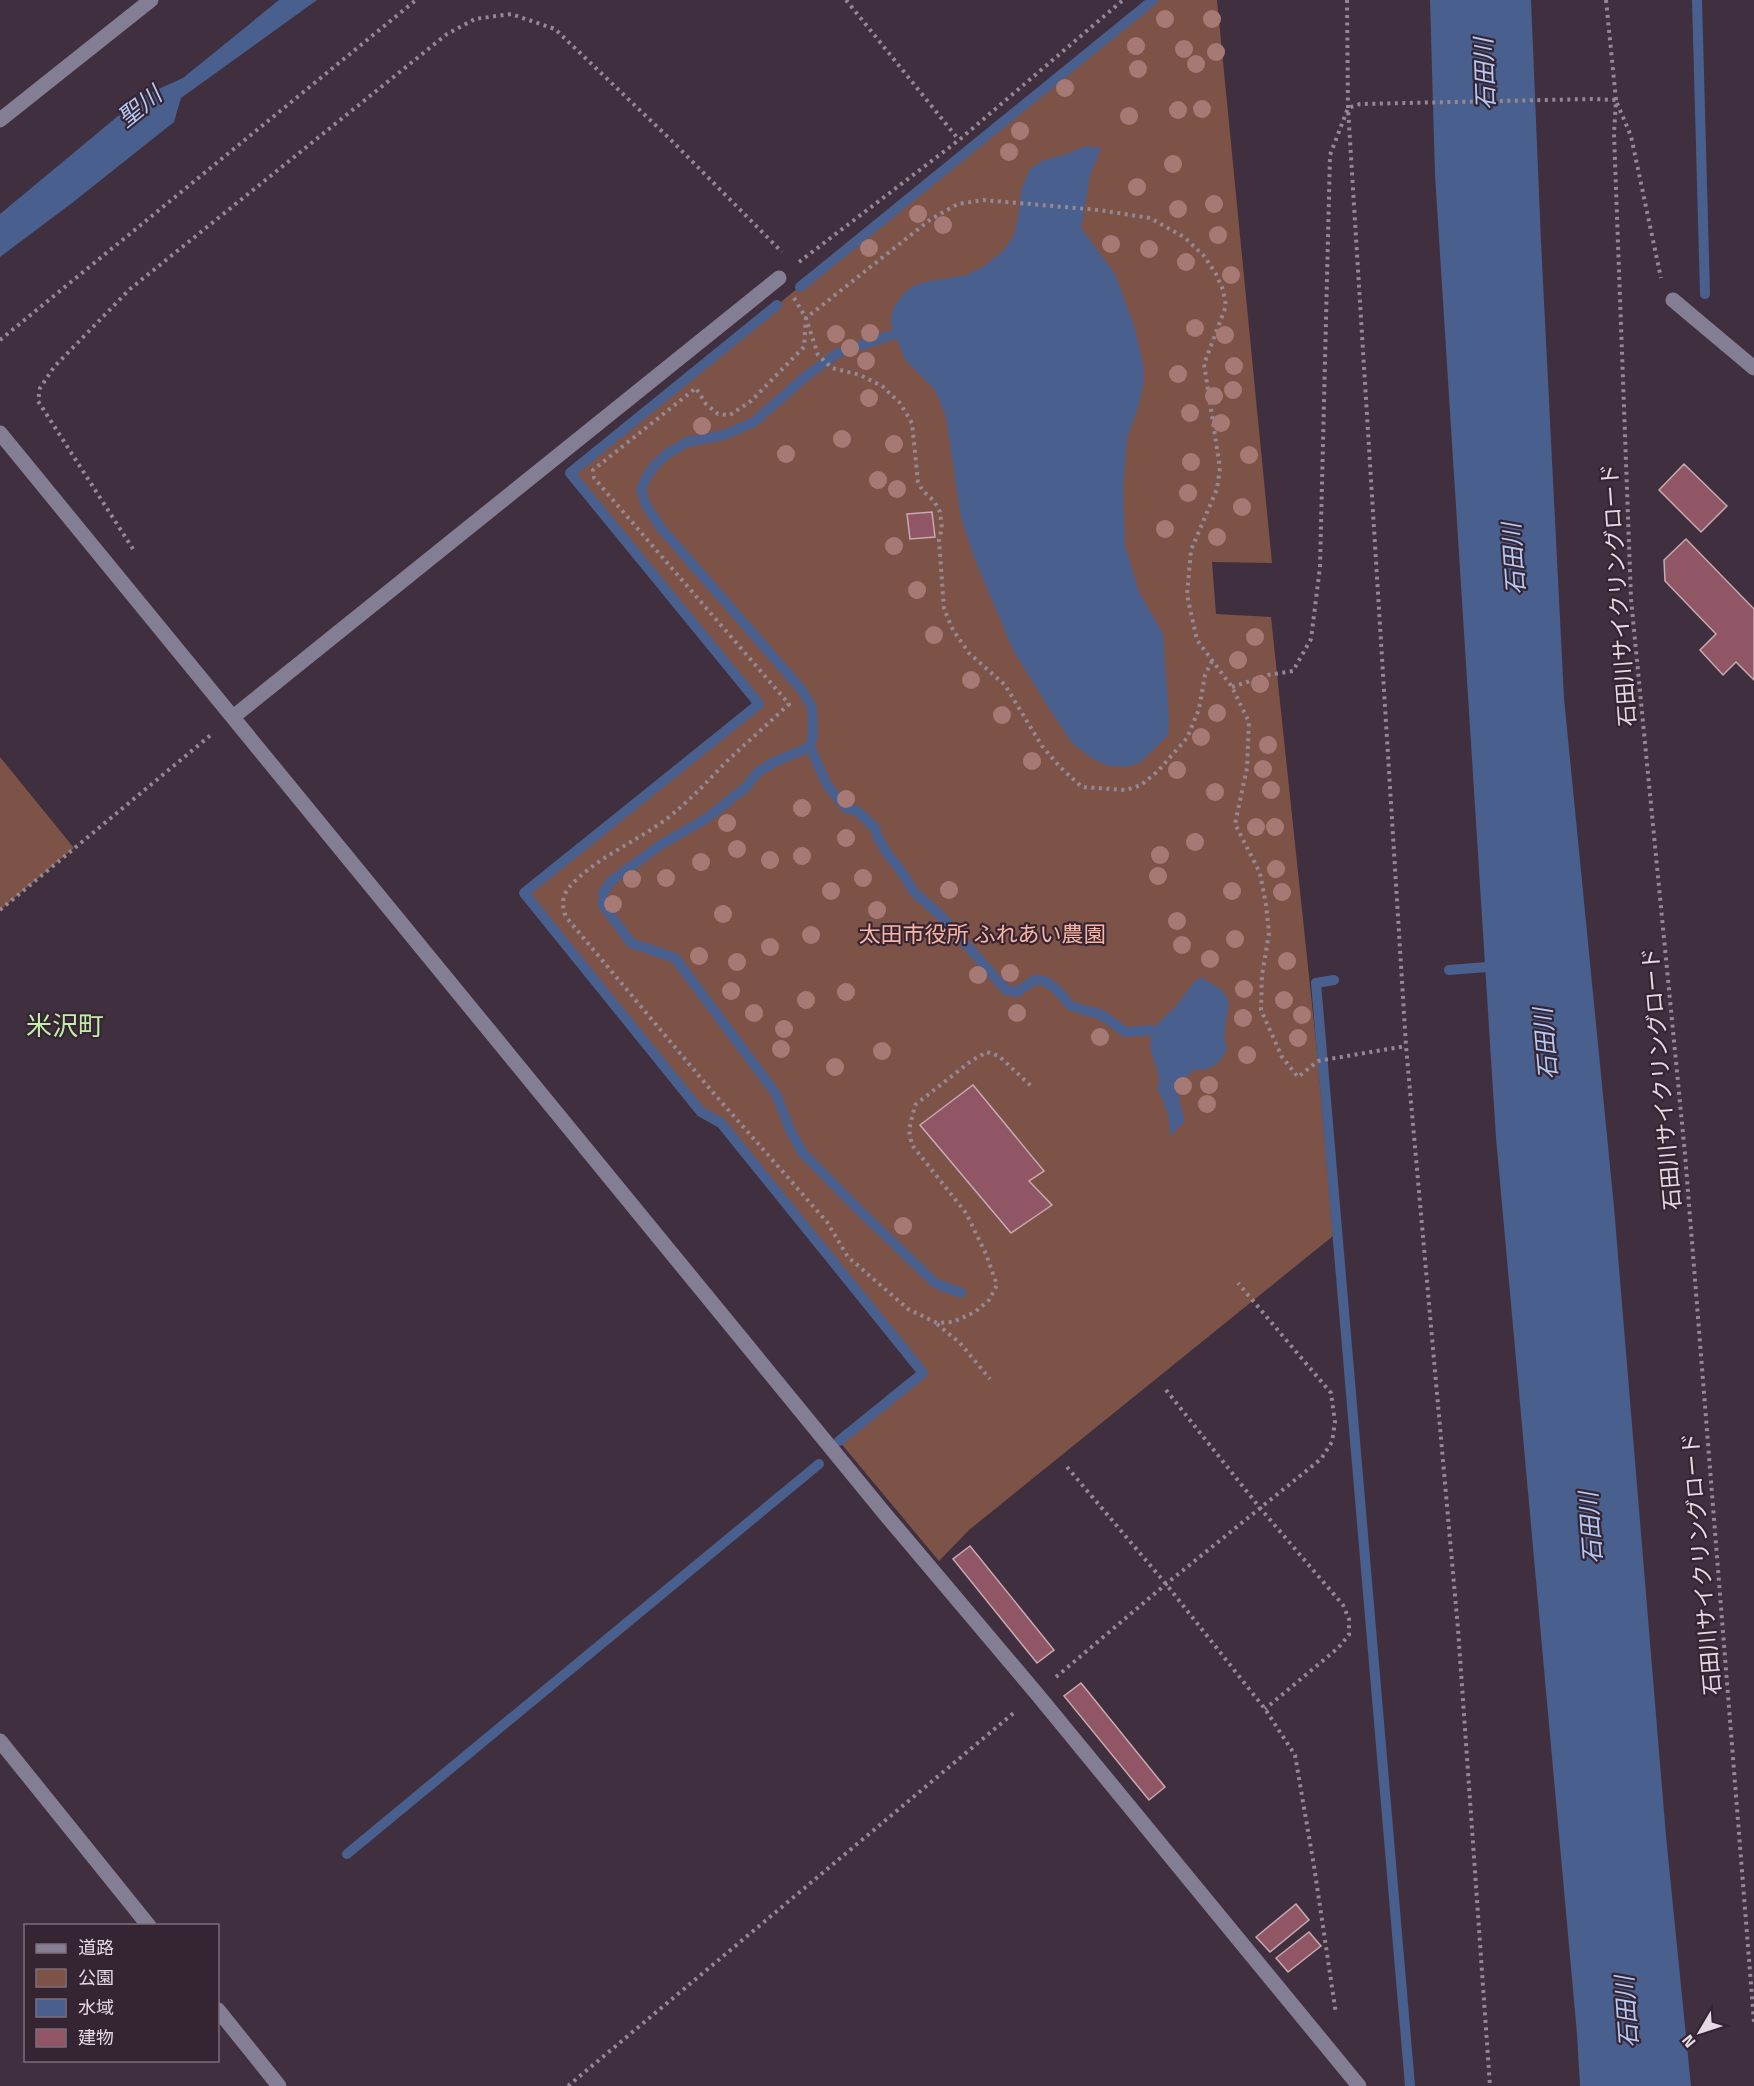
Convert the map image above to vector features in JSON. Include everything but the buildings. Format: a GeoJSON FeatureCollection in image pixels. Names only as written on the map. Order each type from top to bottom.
{"type":"FeatureCollection","features":[{"type":"Feature","properties":{"kind":"street"},"geometry":{"type":"LineString","coordinates":[[0,120],[151,0]]}},
{"type":"Feature","properties":{"kind":"street"},"geometry":{"type":"LineString","coordinates":[[233,717],[778,278]]}},
{"type":"Feature","properties":{"kind":"street"},"geometry":{"type":"LineString","coordinates":[[1673,300],[1754,368]]}},
{"type":"Feature","properties":{"kind":"street"},"geometry":{"type":"LineString","coordinates":[[0,433],[885,1514],[1037,1694],[1359,2086]]}},
{"type":"Feature","properties":{"kind":"street"},"geometry":{"type":"LineString","coordinates":[[0,1741],[147,1924]]}},
{"type":"Feature","properties":{"kind":"street"},"geometry":{"type":"LineString","coordinates":[[219,2011],[279,2086]]}},
{"type":"Feature","properties":{"kind":"path"},"geometry":{"type":"LineString","coordinates":[[0,340],[416,0]]}},
{"type":"Feature","properties":{"kind":"path"},"geometry":{"type":"LineString","coordinates":[[846,0],[959,140]]}},
{"type":"Feature","properties":{"kind":"path"},"geometry":{"type":"LineString","coordinates":[[1123,0],[959,140],[778,278],[788,289],[806,318],[818,355],[832,368],[860,375],[882,386],[900,403],[912,423],[918,482],[940,512],[942,528],[939,540],[944,609],[953,630],[969,652],[1005,685],[1042,746],[1082,787],[1126,790],[1141,785],[1158,771],[1187,738],[1199,709],[1205,675],[1212,661]]}},
{"type":"Feature","properties":{"kind":"path"},"geometry":{"type":"LineString","coordinates":[[1347,0],[1348,108],[1406,1046],[1458,1629],[1490,2086]]}},
{"type":"Feature","properties":{"kind":"path"},"geometry":{"type":"LineString","coordinates":[[1606,0],[1616,100],[1631,136],[1659,275],[1673,300]]}},
{"type":"Feature","properties":{"kind":"path"},"geometry":{"type":"LineString","coordinates":[[134,550],[38,401],[40,388],[54,367],[130,289],[447,34],[475,19],[511,14],[555,29],[669,138],[795,265]]}},
{"type":"Feature","properties":{"kind":"path"},"geometry":{"type":"LineString","coordinates":[[1348,108],[1360,104],[1616,100]]}},
{"type":"Feature","properties":{"kind":"path","name":"石田川サイクリングロード"},"geometry":{"type":"LineString","coordinates":[[1616,100],[1614,134],[1631,598],[1685,1154],[1754,2022]]}},
{"type":"Feature","properties":{"kind":"path"},"geometry":{"type":"LineString","coordinates":[[1232,687],[1268,675],[1293,671],[1311,639],[1320,567],[1330,155],[1348,108]]}},
{"type":"Feature","properties":{"kind":"path"},"geometry":{"type":"LineString","coordinates":[[990,1379],[960,1343],[937,1323],[908,1309],[848,1257],[827,1222],[702,1080],[566,917],[562,909],[564,896],[571,885],[603,859],[645,835],[695,796],[726,763],[789,704],[594,478],[593,470],[696,388],[706,404],[718,414],[730,415],[751,401],[804,347],[806,318],[940,214],[958,204],[983,200],[1100,210],[1150,218],[1184,237],[1204,256],[1216,274],[1224,290],[1226,306],[1204,364],[1220,468],[1217,489],[1191,550],[1187,596],[1197,640],[1232,687],[1249,722],[1247,768],[1235,824],[1260,873],[1269,933],[1262,975],[1261,1010],[1282,1057],[1298,1077],[1318,1061],[1406,1046]]}},
{"type":"Feature","properties":{"kind":"path"},"geometry":{"type":"LineString","coordinates":[[0,910],[233,717]]}},
{"type":"Feature","properties":{"kind":"path"},"geometry":{"type":"LineString","coordinates":[[937,1323],[953,1322],[975,1312],[989,1300],[997,1284],[986,1254],[966,1213],[912,1145],[909,1130],[915,1106],[971,1061],[987,1052],[999,1056],[1031,1086]]}},
{"type":"Feature","properties":{"kind":"path"},"geometry":{"type":"LineString","coordinates":[[568,2086],[1166,1584],[1321,1459],[1332,1442],[1335,1422],[1331,1393],[1238,1283]]}},
{"type":"Feature","properties":{"kind":"path"},"geometry":{"type":"LineString","coordinates":[[1166,1390],[1260,1508],[1343,1605],[1349,1618],[1349,1635],[1338,1648],[1265,1709]]}},
{"type":"Feature","properties":{"kind":"path"},"geometry":{"type":"LineString","coordinates":[[1067,1467],[1166,1584],[1265,1709],[1295,1755],[1337,2022]]}},
{"type":"Feature","properties":{"kind":"green space","name":"太田市役所 ふれあい農園"},"geometry":{"type":"Polygon","coordinates":[[[1153,0],[1217,0],[1272,563],[1212,562],[1216,614],[1271,617],[1318,1061],[1333,1236],[969,1530],[939,1561],[839,1441],[923,1373],[721,1123],[701,1112],[524,893],[758,704],[570,473],[1153,0]]]}},
{"type":"Feature","properties":{"kind":"green space"},"geometry":{"type":"Polygon","coordinates":[[[0,757],[74,848],[0,910],[0,757]]]}},
{"type":"Feature","properties":{"kind":"water","name":"聖川"},"geometry":{"type":"Polygon","coordinates":[[[279,0],[317,0],[181,98],[174,122],[0,257],[0,214],[118,116],[136,111],[143,96],[183,78],[279,0]]]}},
{"type":"Feature","properties":{"kind":"water","name":"石田川"},"geometry":{"type":"Polygon","coordinates":[[[1430,0],[1531,0],[1564,698],[1614,1207],[1666,1836],[1691,2086],[1580,2086],[1496,1138],[1435,175],[1430,0]]]}},
{"type":"Feature","properties":{"kind":"water"},"geometry":{"type":"Polygon","coordinates":[[[1085,146],[1101,148],[1090,176],[1081,228],[1115,274],[1135,329],[1143,364],[1144,381],[1127,439],[1123,486],[1125,546],[1139,592],[1163,634],[1169,719],[1168,735],[1141,762],[1127,767],[1110,766],[1094,760],[1072,743],[1013,650],[975,560],[961,518],[946,417],[935,390],[905,360],[890,321],[894,307],[903,294],[913,286],[967,275],[984,266],[1004,250],[1014,235],[1021,190],[1030,169],[1042,161],[1085,146]]]}},
{"type":"Feature","properties":{"kind":"water"},"geometry":{"type":"Polygon","coordinates":[[[1201,977],[1222,990],[1229,1002],[1224,1036],[1227,1049],[1219,1062],[1208,1069],[1194,1070],[1176,1086],[1185,1121],[1170,1136],[1167,1111],[1157,1089],[1159,1076],[1151,1049],[1151,1030],[1201,977]]]}},
{"type":"Feature","properties":{"kind":"waterway"},"geometry":{"type":"LineString","coordinates":[[800,287],[1153,0]]}},
{"type":"Feature","properties":{"kind":"waterway"},"geometry":{"type":"LineString","coordinates":[[1697,0],[1705,294]]}},
{"type":"Feature","properties":{"kind":"waterway"},"geometry":{"type":"LineString","coordinates":[[777,305],[570,473],[759,704],[524,893],[701,1112],[721,1123],[923,1373],[839,1441]]}},
{"type":"Feature","properties":{"kind":"waterway"},"geometry":{"type":"LineString","coordinates":[[895,334],[838,353],[806,376],[754,422],[724,435],[687,442],[667,454],[647,476],[641,490],[646,505],[660,527],[801,689],[812,707],[813,735],[810,747],[776,761],[758,772],[746,787],[707,818],[662,844],[611,881],[603,893],[603,905],[631,943],[675,958],[776,1094],[790,1130],[802,1152],[935,1283],[961,1293]]}},
{"type":"Feature","properties":{"kind":"waterway"},"geometry":{"type":"LineString","coordinates":[[810,747],[827,785],[846,808],[857,811],[875,828],[887,853],[914,892],[941,916],[1006,990],[1017,992],[1035,980],[1045,981],[1056,989],[1071,1006],[1102,1015],[1125,1032],[1151,1030],[1162,1035]]}},
{"type":"Feature","properties":{"kind":"waterway"},"geometry":{"type":"LineString","coordinates":[[1449,970],[1499,966]]}},
{"type":"Feature","properties":{"kind":"waterway"},"geometry":{"type":"LineString","coordinates":[[1334,980],[1316,983],[1410,2086]]}},
{"type":"Feature","properties":{"kind":"waterway"},"geometry":{"type":"LineString","coordinates":[[347,1854],[819,1464]]}},
{"type":"Feature","properties":{"kind":"district","name":"米沢町"},"geometry":{"type":"Point","coordinates":[65,1025]}}]}
